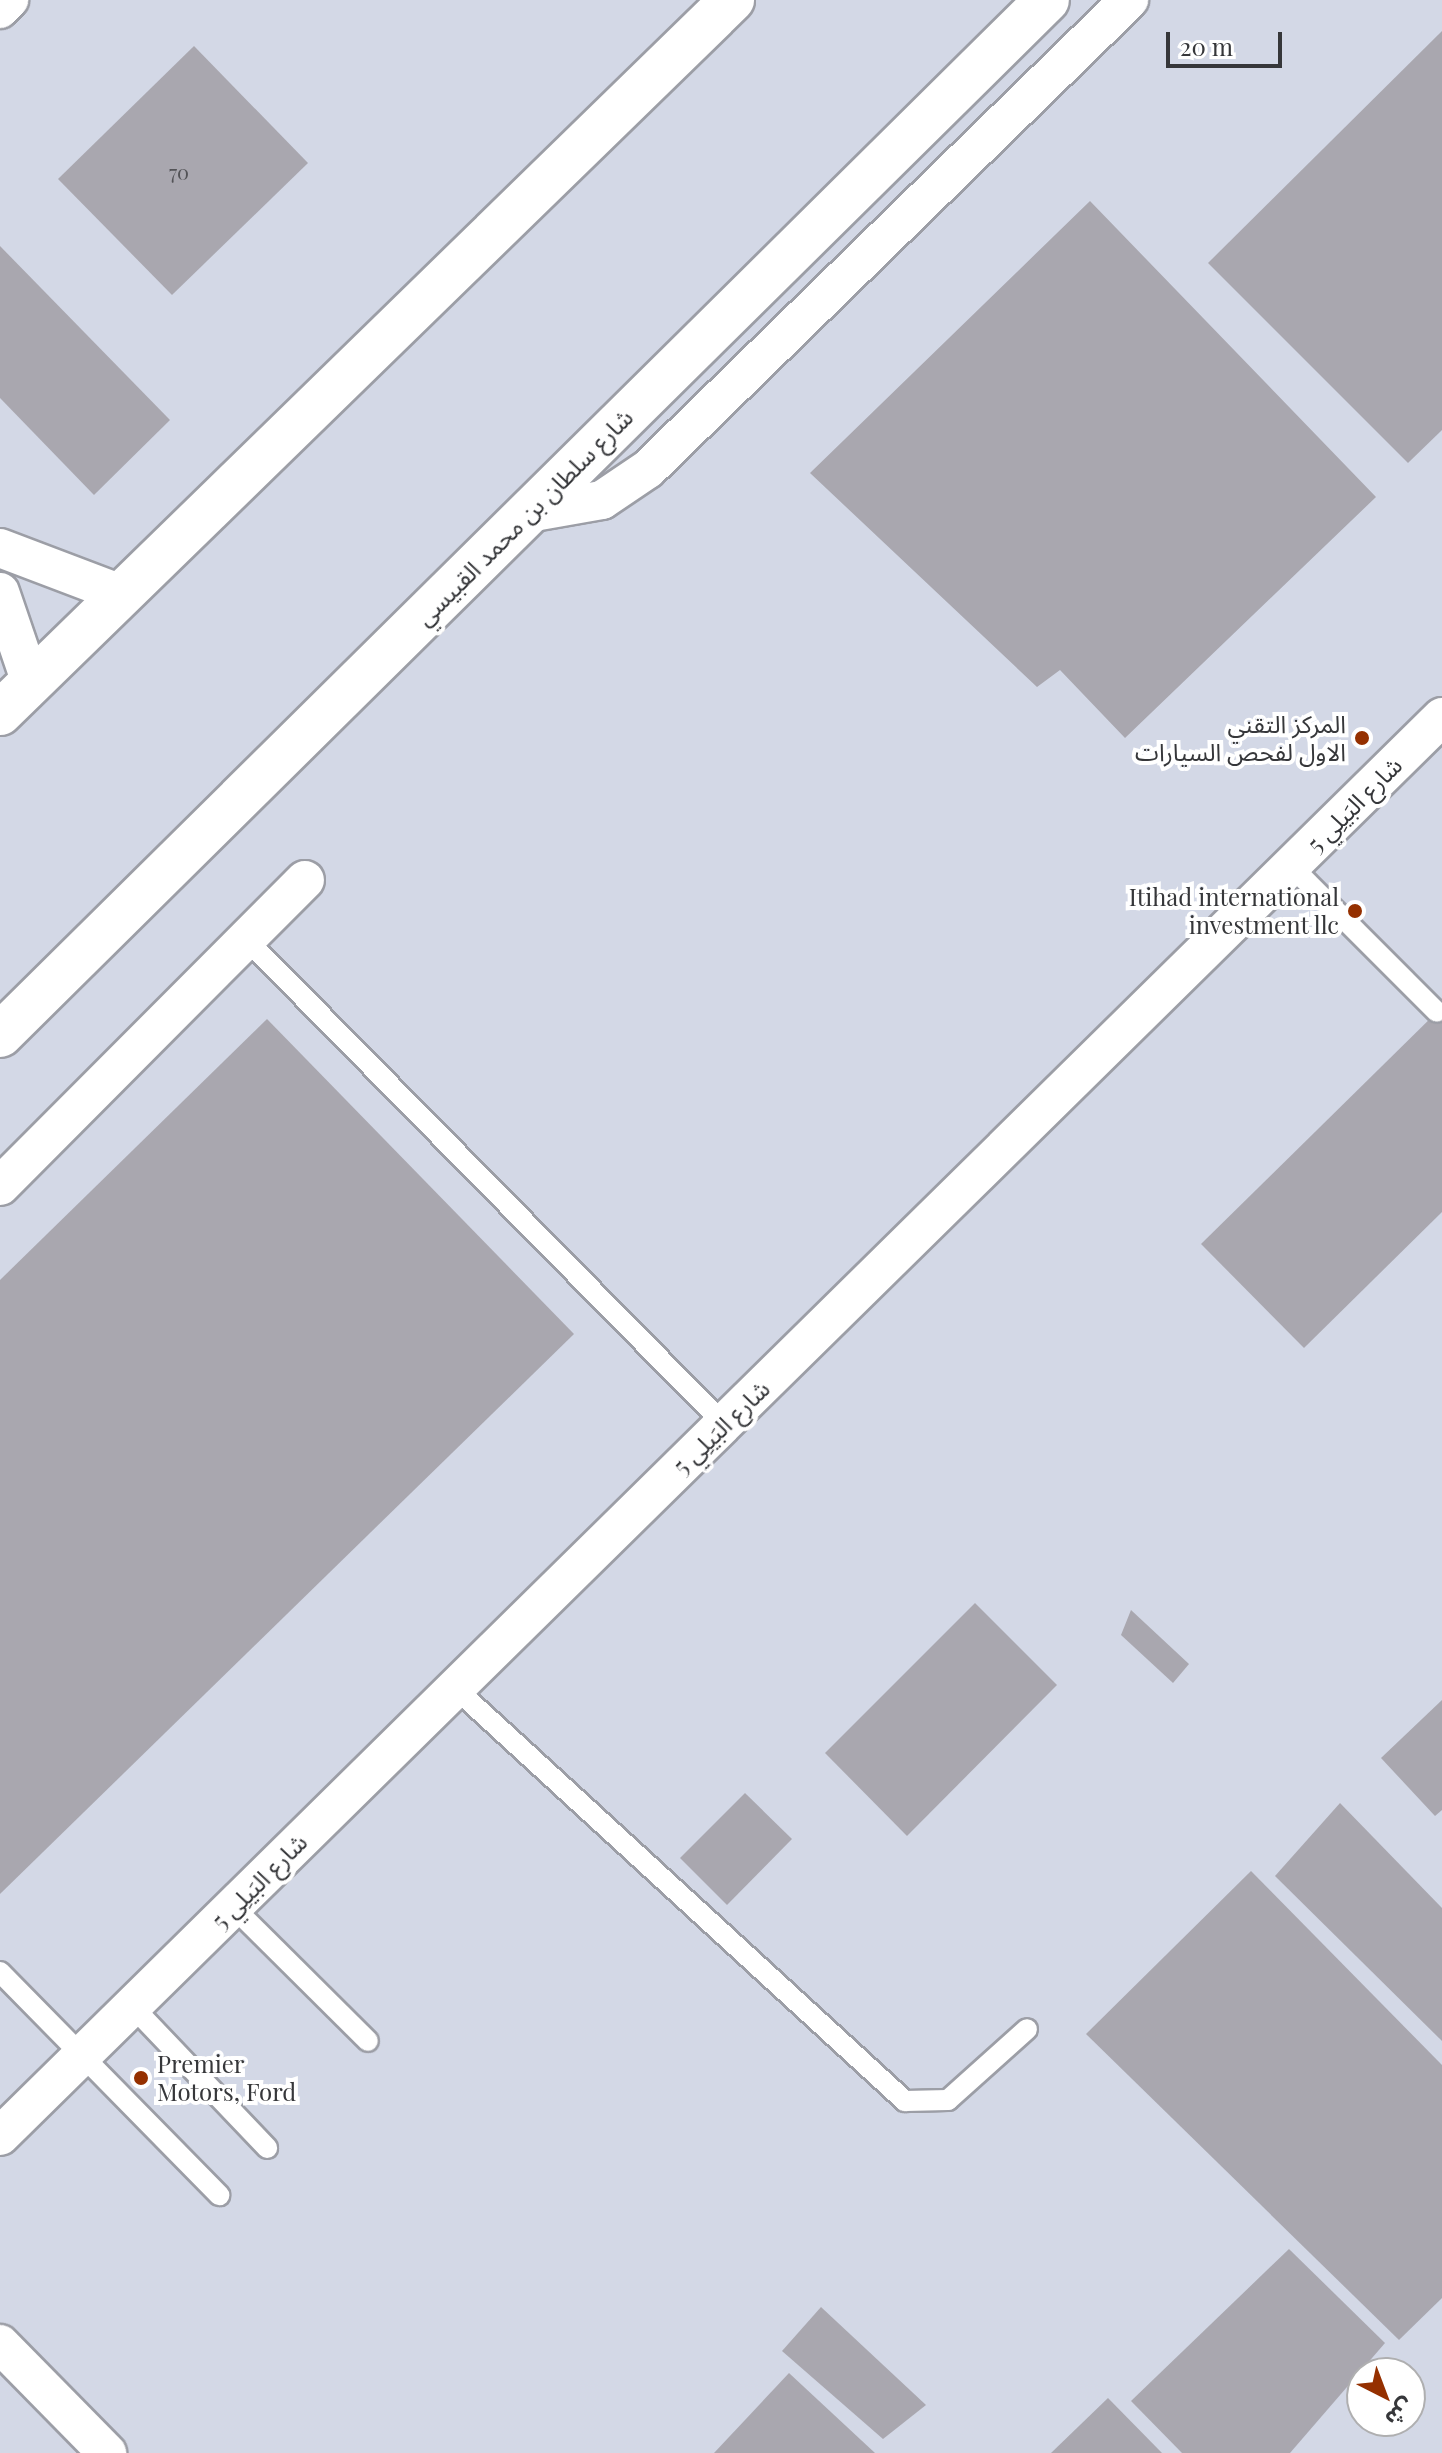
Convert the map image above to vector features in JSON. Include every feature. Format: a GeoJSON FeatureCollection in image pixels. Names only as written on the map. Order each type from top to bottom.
{"type":"FeatureCollection","features":[{"type":"Feature","properties":{"kind":"main road"},"geometry":{"type":"LineString","coordinates":[[0,713],[732,0]]}},
{"type":"Feature","properties":{"kind":"main road","name":"شارع سلطان بن محمد القبيسي"},"geometry":{"type":"LineString","coordinates":[[0,1035],[1047,0]]}},
{"type":"Feature","properties":{"kind":"street"},"geometry":{"type":"LineString","coordinates":[[0,9],[9,0]]}},
{"type":"Feature","properties":{"kind":"street"},"geometry":{"type":"LineString","coordinates":[[528,513],[602,500],[648,469],[1129,0]]}},
{"type":"Feature","properties":{"kind":"street"},"geometry":{"type":"LineString","coordinates":[[0,548],[121,594]]}},
{"type":"Feature","properties":{"kind":"street"},"geometry":{"type":"LineString","coordinates":[[0,592],[31,683]]}},
{"type":"Feature","properties":{"kind":"street","name":"شارع البَيلِي 5"},"geometry":{"type":"LineString","coordinates":[[0,2136],[1442,717]]}},
{"type":"Feature","properties":{"kind":"street"},"geometry":{"type":"LineString","coordinates":[[7,1173],[305,880]]}},
{"type":"Feature","properties":{"kind":"street"},"geometry":{"type":"LineString","coordinates":[[0,2344],[107,2453]]}},
{"type":"Feature","properties":{"kind":"lane"},"geometry":{"type":"LineString","coordinates":[[1291,866],[1437,1012]]}},
{"type":"Feature","properties":{"kind":"lane"},"geometry":{"type":"LineString","coordinates":[[246,939],[724,1424]]}},
{"type":"Feature","properties":{"kind":"lane"},"geometry":{"type":"LineString","coordinates":[[455,1688],[905,2101],[948,2100],[1027,2029]]}},
{"type":"Feature","properties":{"kind":"lane"},"geometry":{"type":"LineString","coordinates":[[233,1907],[368,2041]]}},
{"type":"Feature","properties":{"kind":"lane"},"geometry":{"type":"LineString","coordinates":[[0,1972],[219,2195]]}},
{"type":"Feature","properties":{"kind":"lane"},"geometry":{"type":"LineString","coordinates":[[132,2006],[267,2148]]}},
{"type":"Feature","properties":{"kind":"shaded area"},"geometry":{"type":"Polygon","coordinates":[[[0,0],[1442,0],[1442,2453],[0,2453],[0,0]]]}},
{"type":"Feature","properties":{"kind":"building"},"geometry":{"type":"Polygon","coordinates":[[[1442,31],[1442,430],[1408,463],[1208,263],[1442,31]]]}},
{"type":"Feature","properties":{"kind":"building"},"geometry":{"type":"Polygon","coordinates":[[[194,46],[308,163],[172,295],[58,179],[194,46]]]}},
{"type":"Feature","properties":{"kind":"building"},"geometry":{"type":"Polygon","coordinates":[[[1090,201],[1376,497],[1125,738],[1060,670],[1037,687],[810,473],[1090,201]]]}},
{"type":"Feature","properties":{"kind":"building"},"geometry":{"type":"Polygon","coordinates":[[[0,246],[170,420],[94,495],[0,398],[0,246]]]}},
{"type":"Feature","properties":{"kind":"building"},"geometry":{"type":"Polygon","coordinates":[[[1442,1007],[1442,1212],[1304,1348],[1201,1244],[1442,1007]]]}},
{"type":"Feature","properties":{"kind":"building"},"geometry":{"type":"Polygon","coordinates":[[[267,1019],[574,1334],[0,1894],[0,1280],[267,1019]]]}},
{"type":"Feature","properties":{"kind":"building"},"geometry":{"type":"Polygon","coordinates":[[[975,1603],[1057,1685],[907,1836],[825,1753],[975,1603]]]}},
{"type":"Feature","properties":{"kind":"building"},"geometry":{"type":"Polygon","coordinates":[[[1131,1610],[1189,1664],[1173,1683],[1121,1635],[1131,1610]]]}},
{"type":"Feature","properties":{"kind":"building"},"geometry":{"type":"Polygon","coordinates":[[[1442,1700],[1442,1810],[1435,1816],[1381,1758],[1442,1700]]]}},
{"type":"Feature","properties":{"kind":"building"},"geometry":{"type":"Polygon","coordinates":[[[745,1793],[792,1839],[727,1905],[680,1858],[745,1793]]]}},
{"type":"Feature","properties":{"kind":"building"},"geometry":{"type":"Polygon","coordinates":[[[1340,1803],[1442,1908],[1442,2041],[1275,1876],[1340,1803]]]}},
{"type":"Feature","properties":{"kind":"building"},"geometry":{"type":"Polygon","coordinates":[[[1251,1871],[1442,2065],[1442,2298],[1399,2340],[1086,2034],[1251,1871]]]}},
{"type":"Feature","properties":{"kind":"building"},"geometry":{"type":"Polygon","coordinates":[[[1289,2249],[1385,2343],[1373,2357],[1346,2357],[1346,2388],[1290,2453],[1182,2453],[1131,2401],[1289,2249]]]}},
{"type":"Feature","properties":{"kind":"building"},"geometry":{"type":"Polygon","coordinates":[[[821,2307],[926,2405],[883,2439],[782,2351],[821,2307]]]}},
{"type":"Feature","properties":{"kind":"building"},"geometry":{"type":"Polygon","coordinates":[[[789,2373],[875,2453],[714,2453],[789,2373]]]}},
{"type":"Feature","properties":{"kind":"building"},"geometry":{"type":"Polygon","coordinates":[[[1108,2398],[1162,2453],[1051,2453],[1108,2398]]]}},
{"type":"Feature","properties":{"kind":"place","name":"المركز التقني الاول لفحص السيارات"},"geometry":{"type":"Point","coordinates":[1362,738]}},
{"type":"Feature","properties":{"kind":"place","name":"Itihad international investment llc"},"geometry":{"type":"Point","coordinates":[1355,911]}},
{"type":"Feature","properties":{"kind":"place","name":"Premier Motors, Ford"},"geometry":{"type":"Point","coordinates":[141,2078]}}]}
